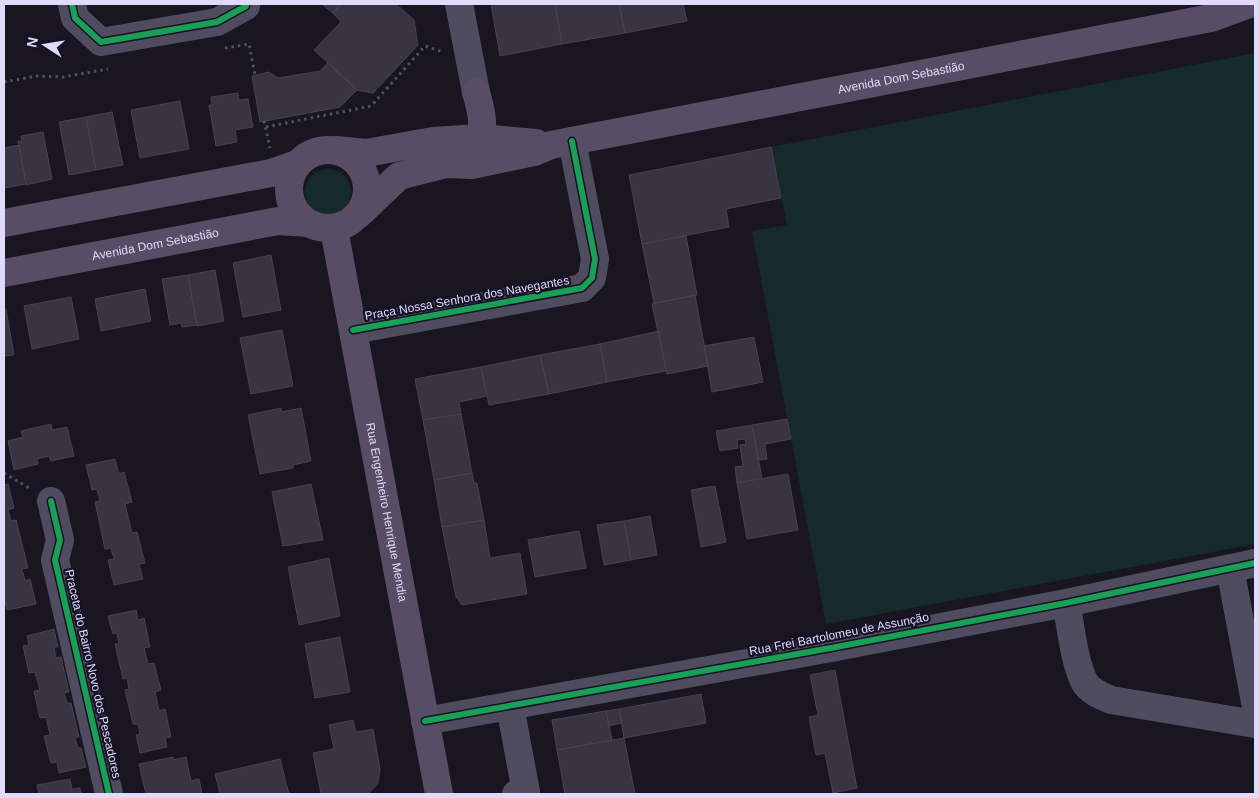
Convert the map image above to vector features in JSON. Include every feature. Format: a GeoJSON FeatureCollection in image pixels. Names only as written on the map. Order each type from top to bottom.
{"type":"FeatureCollection","features":[{"type":"Feature","properties":{"kind":"main road","name":"Avenida Dom Sebastião"},"geometry":{"type":"LineString","coordinates":[[335,150],[366,153],[440,152],[472,164],[534,152],[561,143],[726,110],[1211,18],[1249,4]]}},
{"type":"Feature","properties":{"kind":"main road"},"geometry":{"type":"LineString","coordinates":[[476,92],[483,114],[483,128],[480,138],[471,150],[440,152],[449,133],[459,123],[476,92]]}},
{"type":"Feature","properties":{"kind":"main road","name":"Avenida Dom Sebastião"},"geometry":{"type":"LineString","coordinates":[[480,138],[561,143]]}},
{"type":"Feature","properties":{"kind":"main road"},"geometry":{"type":"LineString","coordinates":[[335,150],[347,154],[358,163],[365,174],[368,187],[366,200],[359,214],[348,224],[321,226],[298,215],[291,203],[289,188],[291,174],[298,164],[314,152],[335,150]]}},
{"type":"Feature","properties":{"kind":"main road","name":"Avenida Dom Sebastião"},"geometry":{"type":"LineString","coordinates":[[359,214],[399,176],[440,152]]}},
{"type":"Feature","properties":{"kind":"main road"},"geometry":{"type":"LineString","coordinates":[[4,223],[271,173],[298,164]]}},
{"type":"Feature","properties":{"kind":"main road","name":"Avenida Dom Sebastião"},"geometry":{"type":"LineString","coordinates":[[4,273],[278,222],[321,226]]}},
{"type":"Feature","properties":{"kind":"main road","name":"Rua Engenheiro Henrique Mendia"},"geometry":{"type":"LineString","coordinates":[[321,226],[353,330],[440,794]]}},
{"type":"Feature","properties":{"kind":"street"},"geometry":{"type":"LineString","coordinates":[[72,4],[75,18],[100,42],[217,22],[246,6]]}},
{"type":"Feature","properties":{"kind":"street"},"geometry":{"type":"LineString","coordinates":[[458,4],[476,92]]}},
{"type":"Feature","properties":{"kind":"street","name":"Praça Nossa Senhora dos Navegantes"},"geometry":{"type":"LineString","coordinates":[[353,330],[582,288],[592,278],[595,259],[561,143]]}},
{"type":"Feature","properties":{"kind":"street","name":"Praceta do Bairro Novo dos Pescadores"},"geometry":{"type":"LineString","coordinates":[[51,501],[60,540],[56,560],[109,794]]}},
{"type":"Feature","properties":{"kind":"street"},"geometry":{"type":"LineString","coordinates":[[1243,566],[1255,702]]}},
{"type":"Feature","properties":{"kind":"street","name":"Rua Frei Bartolomeu de Assunção"},"geometry":{"type":"LineString","coordinates":[[425,721],[510,706],[713,680],[1243,566]]}},
{"type":"Feature","properties":{"kind":"street"},"geometry":{"type":"LineString","coordinates":[[1066,603],[1080,668],[1086,684],[1096,694],[1111,700],[1255,724]]}},
{"type":"Feature","properties":{"kind":"street"},"geometry":{"type":"LineString","coordinates":[[510,706],[526,792],[516,794]]}},
{"type":"Feature","properties":{"kind":"path"},"geometry":{"type":"LineString","coordinates":[[220,49],[249,44],[255,75]]}},
{"type":"Feature","properties":{"kind":"path"},"geometry":{"type":"LineString","coordinates":[[266,127],[370,106],[425,46],[453,54]]}},
{"type":"Feature","properties":{"kind":"path"},"geometry":{"type":"LineString","coordinates":[[4,82],[37,76],[63,77],[112,68]]}},
{"type":"Feature","properties":{"kind":"green space"},"geometry":{"type":"Polygon","coordinates":[[[1255,53],[1255,544],[826,624],[752,231],[787,225],[771,147],[1255,53]]]}},
{"type":"Feature","properties":{"kind":"green space"},"geometry":{"type":"Polygon","coordinates":[[[328,169],[341,173],[347,179],[351,192],[347,205],[341,211],[328,215],[315,211],[309,205],[305,192],[309,179],[315,173],[328,169]]]}},
{"type":"Feature","properties":{"kind":"building"},"geometry":{"type":"Polygon","coordinates":[[[322,4],[341,4],[333,13],[322,4]]]}},
{"type":"Feature","properties":{"kind":"building"},"geometry":{"type":"Polygon","coordinates":[[[341,4],[396,4],[414,20],[418,45],[373,93],[357,90],[314,50],[341,22],[333,13],[341,4]]]}},
{"type":"Feature","properties":{"kind":"building"},"geometry":{"type":"Polygon","coordinates":[[[491,4],[555,4],[562,44],[500,56],[491,4]]]}},
{"type":"Feature","properties":{"kind":"building"},"geometry":{"type":"Polygon","coordinates":[[[555,4],[619,4],[625,33],[562,44],[555,4]]]}},
{"type":"Feature","properties":{"kind":"building"},"geometry":{"type":"Polygon","coordinates":[[[619,4],[683,4],[687,21],[625,33],[619,4]]]}},
{"type":"Feature","properties":{"kind":"building"},"geometry":{"type":"Polygon","coordinates":[[[328,63],[357,90],[340,107],[260,122],[252,76],[269,72],[278,78],[320,71],[328,63]]]}},
{"type":"Feature","properties":{"kind":"building"},"geometry":{"type":"Polygon","coordinates":[[[238,93],[239,100],[248,99],[253,127],[235,130],[237,142],[216,146],[209,105],[212,105],[211,97],[238,93]]]}},
{"type":"Feature","properties":{"kind":"building"},"geometry":{"type":"Polygon","coordinates":[[[180,101],[189,149],[140,158],[131,110],[180,101]]]}},
{"type":"Feature","properties":{"kind":"building"},"geometry":{"type":"Polygon","coordinates":[[[112,112],[123,165],[96,170],[86,117],[112,112]]]}},
{"type":"Feature","properties":{"kind":"building"},"geometry":{"type":"Polygon","coordinates":[[[86,117],[96,170],[69,175],[59,122],[86,117]]]}},
{"type":"Feature","properties":{"kind":"building"},"geometry":{"type":"Polygon","coordinates":[[[43,132],[52,179],[26,185],[18,141],[22,141],[21,136],[43,132]]]}},
{"type":"Feature","properties":{"kind":"building"},"geometry":{"type":"Polygon","coordinates":[[[19,145],[26,184],[4,188],[4,148],[19,145]]]}},
{"type":"Feature","properties":{"kind":"building"},"geometry":{"type":"Polygon","coordinates":[[[771,147],[781,198],[726,209],[729,227],[642,244],[629,175],[771,147]]]}},
{"type":"Feature","properties":{"kind":"building"},"geometry":{"type":"Polygon","coordinates":[[[686,236],[697,295],[654,303],[642,244],[686,236]]]}},
{"type":"Feature","properties":{"kind":"building"},"geometry":{"type":"Polygon","coordinates":[[[271,255],[281,310],[243,317],[233,263],[271,255]]]}},
{"type":"Feature","properties":{"kind":"building"},"geometry":{"type":"Polygon","coordinates":[[[215,270],[224,321],[197,326],[188,275],[215,270]]]}},
{"type":"Feature","properties":{"kind":"building"},"geometry":{"type":"Polygon","coordinates":[[[188,275],[197,325],[182,327],[181,323],[170,325],[162,279],[188,275]]]}},
{"type":"Feature","properties":{"kind":"building"},"geometry":{"type":"Polygon","coordinates":[[[145,289],[151,321],[101,331],[95,299],[145,289]]]}},
{"type":"Feature","properties":{"kind":"building"},"geometry":{"type":"Polygon","coordinates":[[[695,295],[708,366],[667,374],[652,304],[695,295]]]}},
{"type":"Feature","properties":{"kind":"building"},"geometry":{"type":"Polygon","coordinates":[[[71,297],[79,339],[32,349],[24,306],[71,297]]]}},
{"type":"Feature","properties":{"kind":"building"},"geometry":{"type":"Polygon","coordinates":[[[4,309],[6,309],[14,355],[4,356],[4,309]]]}},
{"type":"Feature","properties":{"kind":"building"},"geometry":{"type":"Polygon","coordinates":[[[282,330],[293,386],[251,394],[240,338],[282,330]]]}},
{"type":"Feature","properties":{"kind":"building"},"geometry":{"type":"Polygon","coordinates":[[[659,331],[666,371],[607,382],[600,344],[659,331]]]}},
{"type":"Feature","properties":{"kind":"building"},"geometry":{"type":"Polygon","coordinates":[[[754,337],[763,382],[712,392],[704,346],[754,337]]]}},
{"type":"Feature","properties":{"kind":"building"},"geometry":{"type":"Polygon","coordinates":[[[600,344],[607,382],[549,394],[540,355],[600,344]]]}},
{"type":"Feature","properties":{"kind":"building"},"geometry":{"type":"Polygon","coordinates":[[[540,355],[549,394],[489,405],[481,367],[540,355]]]}},
{"type":"Feature","properties":{"kind":"building"},"geometry":{"type":"Polygon","coordinates":[[[481,367],[487,396],[459,402],[461,414],[423,420],[415,379],[481,367]]]}},
{"type":"Feature","properties":{"kind":"building"},"geometry":{"type":"Polygon","coordinates":[[[281,408],[282,412],[301,408],[311,461],[293,465],[293,468],[260,474],[248,415],[281,408]]]}},
{"type":"Feature","properties":{"kind":"building"},"geometry":{"type":"Polygon","coordinates":[[[461,414],[472,473],[434,480],[423,420],[461,414]]]}},
{"type":"Feature","properties":{"kind":"building"},"geometry":{"type":"Polygon","coordinates":[[[787,419],[791,439],[765,444],[767,459],[758,460],[752,425],[787,419]]]}},
{"type":"Feature","properties":{"kind":"building"},"geometry":{"type":"Polygon","coordinates":[[[51,424],[52,430],[67,427],[74,456],[51,461],[49,456],[37,459],[38,464],[14,470],[8,441],[23,437],[21,431],[51,424]]]}},
{"type":"Feature","properties":{"kind":"building"},"geometry":{"type":"Polygon","coordinates":[[[752,425],[762,478],[737,483],[735,467],[743,466],[740,445],[746,444],[745,439],[737,440],[738,448],[720,451],[716,431],[752,425]]]}},
{"type":"Feature","properties":{"kind":"building"},"geometry":{"type":"Polygon","coordinates":[[[115,459],[119,474],[124,472],[132,502],[125,504],[132,533],[137,532],[145,563],[139,564],[143,579],[114,585],[108,560],[114,559],[111,548],[105,549],[95,502],[100,501],[97,489],[92,490],[86,465],[115,459]]]}},
{"type":"Feature","properties":{"kind":"building"},"geometry":{"type":"Polygon","coordinates":[[[472,473],[474,483],[477,483],[484,520],[442,527],[434,480],[472,473]]]}},
{"type":"Feature","properties":{"kind":"building"},"geometry":{"type":"Polygon","coordinates":[[[788,474],[798,530],[747,539],[737,483],[788,474]]]}},
{"type":"Feature","properties":{"kind":"building"},"geometry":{"type":"Polygon","coordinates":[[[8,484],[14,508],[8,510],[11,521],[16,520],[28,568],[22,569],[25,581],[30,579],[36,604],[7,610],[4,597],[4,485],[8,484]]]}},
{"type":"Feature","properties":{"kind":"building"},"geometry":{"type":"Polygon","coordinates":[[[311,484],[323,540],[283,546],[272,492],[311,484]]]}},
{"type":"Feature","properties":{"kind":"building"},"geometry":{"type":"Polygon","coordinates":[[[715,486],[726,542],[701,547],[691,490],[715,486]]]}},
{"type":"Feature","properties":{"kind":"building"},"geometry":{"type":"Polygon","coordinates":[[[650,516],[657,555],[631,560],[624,521],[650,516]]]}},
{"type":"Feature","properties":{"kind":"building"},"geometry":{"type":"Polygon","coordinates":[[[484,520],[490,558],[520,553],[527,594],[462,605],[456,597],[442,527],[484,520]]]}},
{"type":"Feature","properties":{"kind":"building"},"geometry":{"type":"Polygon","coordinates":[[[624,521],[631,560],[604,565],[597,525],[624,521]]]}},
{"type":"Feature","properties":{"kind":"building"},"geometry":{"type":"Polygon","coordinates":[[[579,531],[586,568],[535,577],[528,540],[579,531]]]}},
{"type":"Feature","properties":{"kind":"building"},"geometry":{"type":"Polygon","coordinates":[[[329,558],[340,616],[299,625],[288,567],[329,558]]]}},
{"type":"Feature","properties":{"kind":"building"},"geometry":{"type":"Polygon","coordinates":[[[136,610],[138,620],[144,618],[150,647],[144,648],[148,664],[154,663],[161,690],[155,692],[159,711],[165,709],[171,737],[165,738],[167,747],[140,753],[136,735],[140,734],[138,724],[133,724],[125,690],[129,689],[127,678],[123,679],[115,644],[119,643],[117,633],[113,634],[108,616],[136,610]]]}},
{"type":"Feature","properties":{"kind":"building"},"geometry":{"type":"Polygon","coordinates":[[[54,629],[58,647],[54,647],[56,658],[61,657],[69,692],[64,693],[67,703],[71,703],[79,737],[75,738],[78,748],[81,748],[86,767],[59,773],[57,762],[51,763],[44,736],[50,735],[46,717],[40,718],[34,691],[40,690],[35,672],[29,673],[23,646],[29,645],[27,636],[54,629]]]}},
{"type":"Feature","properties":{"kind":"building"},"geometry":{"type":"Polygon","coordinates":[[[340,637],[350,692],[315,698],[305,644],[340,637]]]}},
{"type":"Feature","properties":{"kind":"building"},"geometry":{"type":"Polygon","coordinates":[[[835,670],[857,788],[833,793],[825,753],[816,755],[809,717],[818,715],[810,675],[835,670]]]}},
{"type":"Feature","properties":{"kind":"building"},"geometry":{"type":"Polygon","coordinates":[[[701,694],[706,723],[624,738],[619,709],[701,694]]]}},
{"type":"Feature","properties":{"kind":"building"},"geometry":{"type":"Polygon","coordinates":[[[619,709],[622,723],[609,726],[606,711],[619,709]]]}},
{"type":"Feature","properties":{"kind":"building"},"geometry":{"type":"Polygon","coordinates":[[[606,711],[612,740],[557,750],[552,720],[606,711]]]}},
{"type":"Feature","properties":{"kind":"building"},"geometry":{"type":"Polygon","coordinates":[[[353,720],[356,732],[373,729],[380,769],[378,783],[368,794],[321,794],[313,753],[334,749],[329,725],[353,720]]]}},
{"type":"Feature","properties":{"kind":"building"},"geometry":{"type":"Polygon","coordinates":[[[624,738],[635,794],[565,794],[557,750],[624,738]]]}},
{"type":"Feature","properties":{"kind":"building"},"geometry":{"type":"Polygon","coordinates":[[[173,757],[173,760],[186,757],[191,781],[199,779],[202,794],[146,794],[139,764],[173,757]]]}},
{"type":"Feature","properties":{"kind":"building"},"geometry":{"type":"Polygon","coordinates":[[[280,759],[289,794],[220,794],[215,774],[280,759]]]}},
{"type":"Feature","properties":{"kind":"building"},"geometry":{"type":"Polygon","coordinates":[[[70,779],[72,789],[80,788],[81,794],[39,794],[37,785],[70,779]]]}},
{"type":"Feature","properties":{"kind":"cycle path"},"geometry":{"type":"LineString","coordinates":[[72,4],[75,18],[101,42],[217,22],[246,6]]}},
{"type":"Feature","properties":{"kind":"cycle path"},"geometry":{"type":"LineString","coordinates":[[353,330],[582,288],[592,278],[595,259],[572,141]]}},
{"type":"Feature","properties":{"kind":"cycle path"},"geometry":{"type":"LineString","coordinates":[[51,501],[60,540],[55,560],[109,794]]}},
{"type":"Feature","properties":{"kind":"cycle path"},"geometry":{"type":"LineString","coordinates":[[425,721],[831,648],[1066,603],[1255,563]]}}]}
